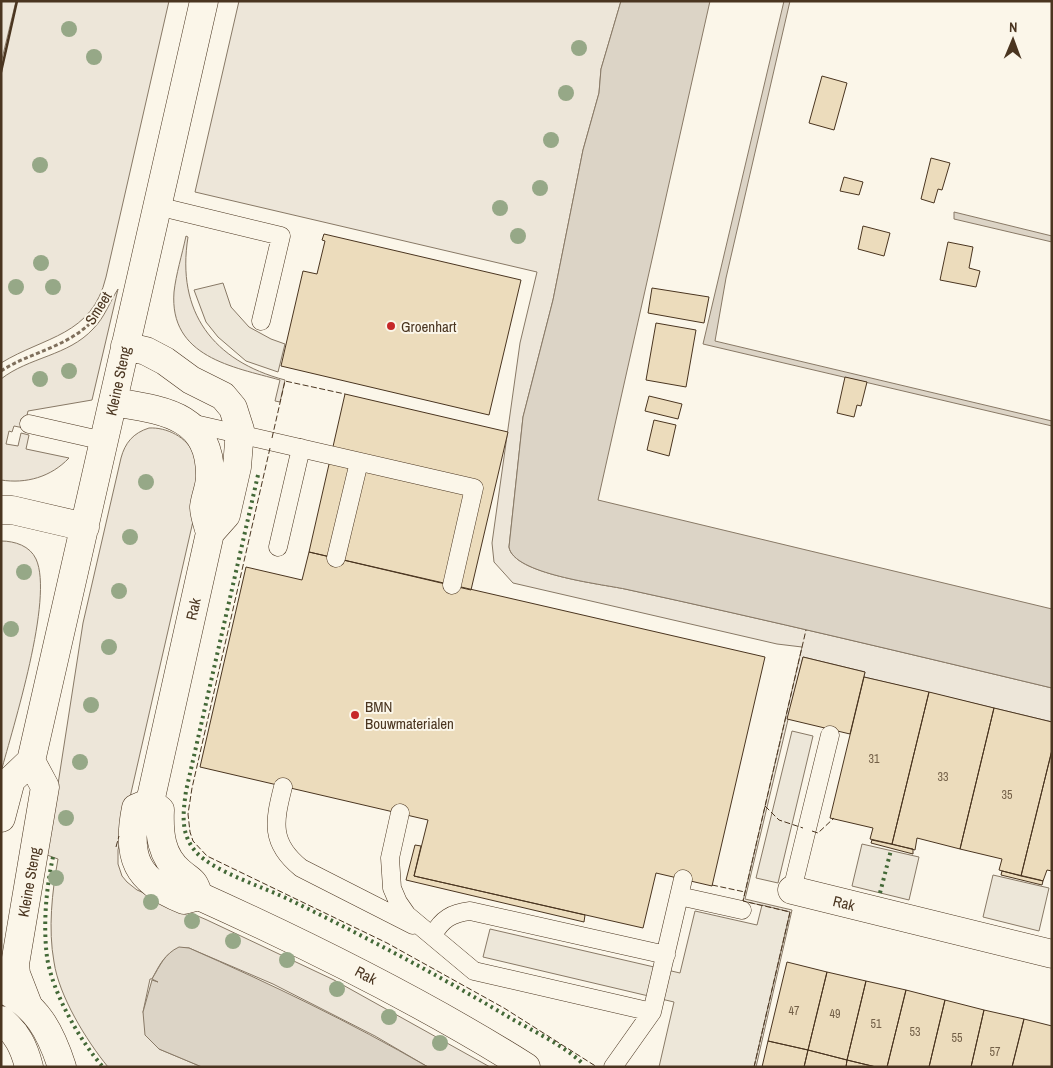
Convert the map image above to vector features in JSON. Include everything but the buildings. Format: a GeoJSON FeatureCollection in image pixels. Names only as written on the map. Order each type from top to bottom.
{"type":"FeatureCollection","features":[{"type":"Feature","properties":{"kind":"street","name":"Kleine Steng"},"geometry":{"type":"LineString","coordinates":[[28,1005],[16,974],[15,964],[45,786],[31,760],[204,1]]}},
{"type":"Feature","properties":{"kind":"street","name":"Rak"},"geometry":{"type":"LineString","coordinates":[[125,346],[159,358],[191,380],[223,396],[233,408],[240,434],[236,467],[226,515],[210,533]]}},
{"type":"Feature","properties":{"kind":"street","name":"Rak"},"geometry":{"type":"LineString","coordinates":[[113,402],[161,410],[186,422],[196,432],[206,447],[211,464],[210,482],[204,508],[210,533],[150,802],[160,810],[159,830],[164,849],[175,867],[193,880],[199,896],[332,957],[405,996],[526,1067]]}},
{"type":"Feature","properties":{"kind":"street"},"geometry":{"type":"LineString","coordinates":[[1,510],[12,510],[85,527]]}},
{"type":"Feature","properties":{"kind":"street"},"geometry":{"type":"LineString","coordinates":[[1,818],[11,780],[31,760]]}},
{"type":"Feature","properties":{"kind":"street","name":"Rak"},"geometry":{"type":"LineString","coordinates":[[792,890],[1052,954]]}},
{"type":"Feature","properties":{"kind":"street"},"geometry":{"type":"LineString","coordinates":[[1,988],[28,1005],[39,1016],[51,1035],[62,1067]]}},
{"type":"Feature","properties":{"kind":"street"},"geometry":{"type":"LineString","coordinates":[[1,1020],[12,1030],[24,1048],[29,1067]]}},
{"type":"Feature","properties":{"kind":"lane"},"geometry":{"type":"LineString","coordinates":[[157,206],[281,236],[261,321]]}},
{"type":"Feature","properties":{"kind":"lane"},"geometry":{"type":"LineString","coordinates":[[186,422],[474,488],[452,585]]}},
{"type":"Feature","properties":{"kind":"lane"},"geometry":{"type":"LineString","coordinates":[[29,424],[104,441]]}},
{"type":"Feature","properties":{"kind":"lane"},"geometry":{"type":"LineString","coordinates":[[278,547],[301,448]]}},
{"type":"Feature","properties":{"kind":"lane"},"geometry":{"type":"LineString","coordinates":[[336,558],[359,462]]}},
{"type":"Feature","properties":{"kind":"lane","name":"Rak"},"geometry":{"type":"LineString","coordinates":[[792,890],[830,734]]}},
{"type":"Feature","properties":{"kind":"lane"},"geometry":{"type":"LineString","coordinates":[[282,787],[276,825],[278,840],[292,860],[301,868],[433,935]]}},
{"type":"Feature","properties":{"kind":"lane"},"geometry":{"type":"LineString","coordinates":[[400,813],[390,858],[392,888],[407,915],[474,971],[652,1012]]}},
{"type":"Feature","properties":{"kind":"lane"},"geometry":{"type":"LineString","coordinates":[[617,1066],[652,1012],[683,879]]}},
{"type":"Feature","properties":{"kind":"lane"},"geometry":{"type":"LineString","coordinates":[[679,896],[742,910]]}},
{"type":"Feature","properties":{"kind":"lane"},"geometry":{"type":"LineString","coordinates":[[433,935],[439,925],[448,917],[470,911],[666,955]]}},
{"type":"Feature","properties":{"kind":"path","name":"Smeet"},"geometry":{"type":"LineString","coordinates":[[1,371],[23,358],[74,337],[98,315]]}},
{"type":"Feature","properties":{"kind":"shaded area"},"geometry":{"type":"Polygon","coordinates":[[[1,1],[16,1],[1,63],[1,1]]]}},
{"type":"Feature","properties":{"kind":"shaded area"},"geometry":{"type":"Polygon","coordinates":[[[17,1],[169,1],[106,277],[99,297],[90,312],[65,332],[1,363],[1,72],[17,1]]]}},
{"type":"Feature","properties":{"kind":"shaded area"},"geometry":{"type":"Polygon","coordinates":[[[239,1],[621,1],[601,69],[599,93],[583,150],[553,300],[523,417],[509,547],[514,556],[525,564],[541,571],[579,581],[625,589],[732,613],[1052,688],[1052,722],[864,677],[865,672],[803,657],[745,899],[792,910],[756,1067],[754,1067],[790,912],[743,901],[802,647],[777,644],[513,583],[494,562],[492,543],[520,343],[537,272],[195,192],[239,1]]]}},
{"type":"Feature","properties":{"kind":"shaded area"},"geometry":{"type":"Polygon","coordinates":[[[621,1],[710,1],[598,500],[1052,609],[1052,688],[732,613],[625,589],[579,581],[541,571],[525,564],[514,556],[509,547],[523,417],[553,300],[583,150],[599,93],[601,69],[621,1]]]}},
{"type":"Feature","properties":{"kind":"shaded area"},"geometry":{"type":"Polygon","coordinates":[[[784,1],[790,1],[726,278],[715,341],[1052,421],[1052,426],[703,344],[784,1]]]}},
{"type":"Feature","properties":{"kind":"shaded area"},"geometry":{"type":"Polygon","coordinates":[[[954,212],[1052,236],[1052,242],[954,219],[954,212]]]}},
{"type":"Feature","properties":{"kind":"shaded area"},"geometry":{"type":"Polygon","coordinates":[[[186,236],[188,237],[186,264],[188,288],[194,310],[205,330],[220,346],[238,360],[260,371],[285,380],[280,402],[275,401],[280,380],[224,364],[208,356],[193,345],[182,331],[175,314],[174,292],[186,236]]]}},
{"type":"Feature","properties":{"kind":"shaded area"},"geometry":{"type":"Polygon","coordinates":[[[223,283],[231,307],[249,327],[285,344],[278,372],[246,361],[218,337],[206,322],[194,290],[223,283]]]}},
{"type":"Feature","properties":{"kind":"shaded area"},"geometry":{"type":"Polygon","coordinates":[[[118,289],[92,400],[28,411],[24,428],[14,426],[12,432],[9,431],[6,444],[18,446],[21,433],[29,435],[26,449],[69,458],[62,465],[38,478],[20,481],[1,480],[1,379],[83,338],[101,320],[118,289]]]}},
{"type":"Feature","properties":{"kind":"shaded area"},"geometry":{"type":"Polygon","coordinates":[[[149,428],[169,431],[187,443],[194,455],[199,495],[118,850],[118,864],[122,876],[137,890],[207,920],[334,980],[490,1067],[428,1067],[375,1036],[273,984],[189,948],[176,950],[162,961],[152,979],[150,979],[143,1012],[159,1049],[202,1067],[108,1067],[91,1044],[67,1003],[57,975],[51,937],[51,910],[58,859],[47,855],[83,623],[121,458],[130,439],[149,428]]]}},
{"type":"Feature","properties":{"kind":"shaded area"},"geometry":{"type":"Polygon","coordinates":[[[1,541],[17,543],[33,554],[40,578],[40,602],[30,663],[1,772],[1,541]]]}},
{"type":"Feature","properties":{"kind":"shaded area"},"geometry":{"type":"Polygon","coordinates":[[[792,731],[813,736],[778,883],[756,878],[792,731]]]}},
{"type":"Feature","properties":{"kind":"shaded area"},"geometry":{"type":"Polygon","coordinates":[[[862,844],[919,857],[909,900],[852,886],[862,844]]]}},
{"type":"Feature","properties":{"kind":"shaded area"},"geometry":{"type":"Polygon","coordinates":[[[993,875],[1049,888],[1039,931],[983,917],[993,875]]]}},
{"type":"Feature","properties":{"kind":"shaded area"},"geometry":{"type":"Polygon","coordinates":[[[762,905],[790,912],[754,1067],[659,1067],[674,1002],[483,957],[490,929],[680,973],[695,911],[757,925],[762,905]]]}},
{"type":"Feature","properties":{"kind":"shaded area"},"geometry":{"type":"Polygon","coordinates":[[[179,947],[189,948],[280,990],[369,1034],[428,1067],[202,1067],[159,1049],[145,1035],[143,1012],[152,980],[158,982],[152,979],[166,957],[179,947]]]}},
{"type":"Feature","properties":{"kind":"hedge"},"geometry":{"type":"LineString","coordinates":[[258,475],[186,791],[184,823],[187,838],[196,852],[227,873],[290,900],[345,927],[454,985],[547,1038],[576,1057],[584,1065]]}},
{"type":"Feature","properties":{"kind":"hedge"},"geometry":{"type":"LineString","coordinates":[[880,893],[891,850]]}},
{"type":"Feature","properties":{"kind":"hedge"},"geometry":{"type":"LineString","coordinates":[[53,857],[45,920],[47,957],[50,971],[61,1000],[76,1030],[103,1067]]}},
{"type":"Feature","properties":{"kind":"fence"},"geometry":{"type":"LineString","coordinates":[[272,438],[285,381],[345,394]]}},
{"type":"Feature","properties":{"kind":"fence"},"geometry":{"type":"LineString","coordinates":[[270,448],[192,788],[188,814],[193,841],[207,856],[387,943],[504,1008],[597,1067]]}},
{"type":"Feature","properties":{"kind":"fence"},"geometry":{"type":"LineString","coordinates":[[754,1067],[790,912],[743,901],[806,630]]}},
{"type":"Feature","properties":{"kind":"fence"},"geometry":{"type":"LineString","coordinates":[[765,806],[779,820],[803,828]]}},
{"type":"Feature","properties":{"kind":"fence"},"geometry":{"type":"LineString","coordinates":[[812,831],[818,833],[834,818]]}},
{"type":"Feature","properties":{"kind":"fence"},"geometry":{"type":"LineString","coordinates":[[116,847],[119,836]]}},
{"type":"Feature","properties":{"kind":"fence"},"geometry":{"type":"LineString","coordinates":[[712,885],[745,892]]}},
{"type":"Feature","properties":{"kind":"wall"},"geometry":{"type":"LineString","coordinates":[[1,72],[17,1]]}},
{"type":"Feature","properties":{"kind":"place","name":"Groenhart"},"geometry":{"type":"Point","coordinates":[391,326]}},
{"type":"Feature","properties":{"kind":"place","name":"BMN Bouwmaterialen"},"geometry":{"type":"Point","coordinates":[355,715]}}]}
